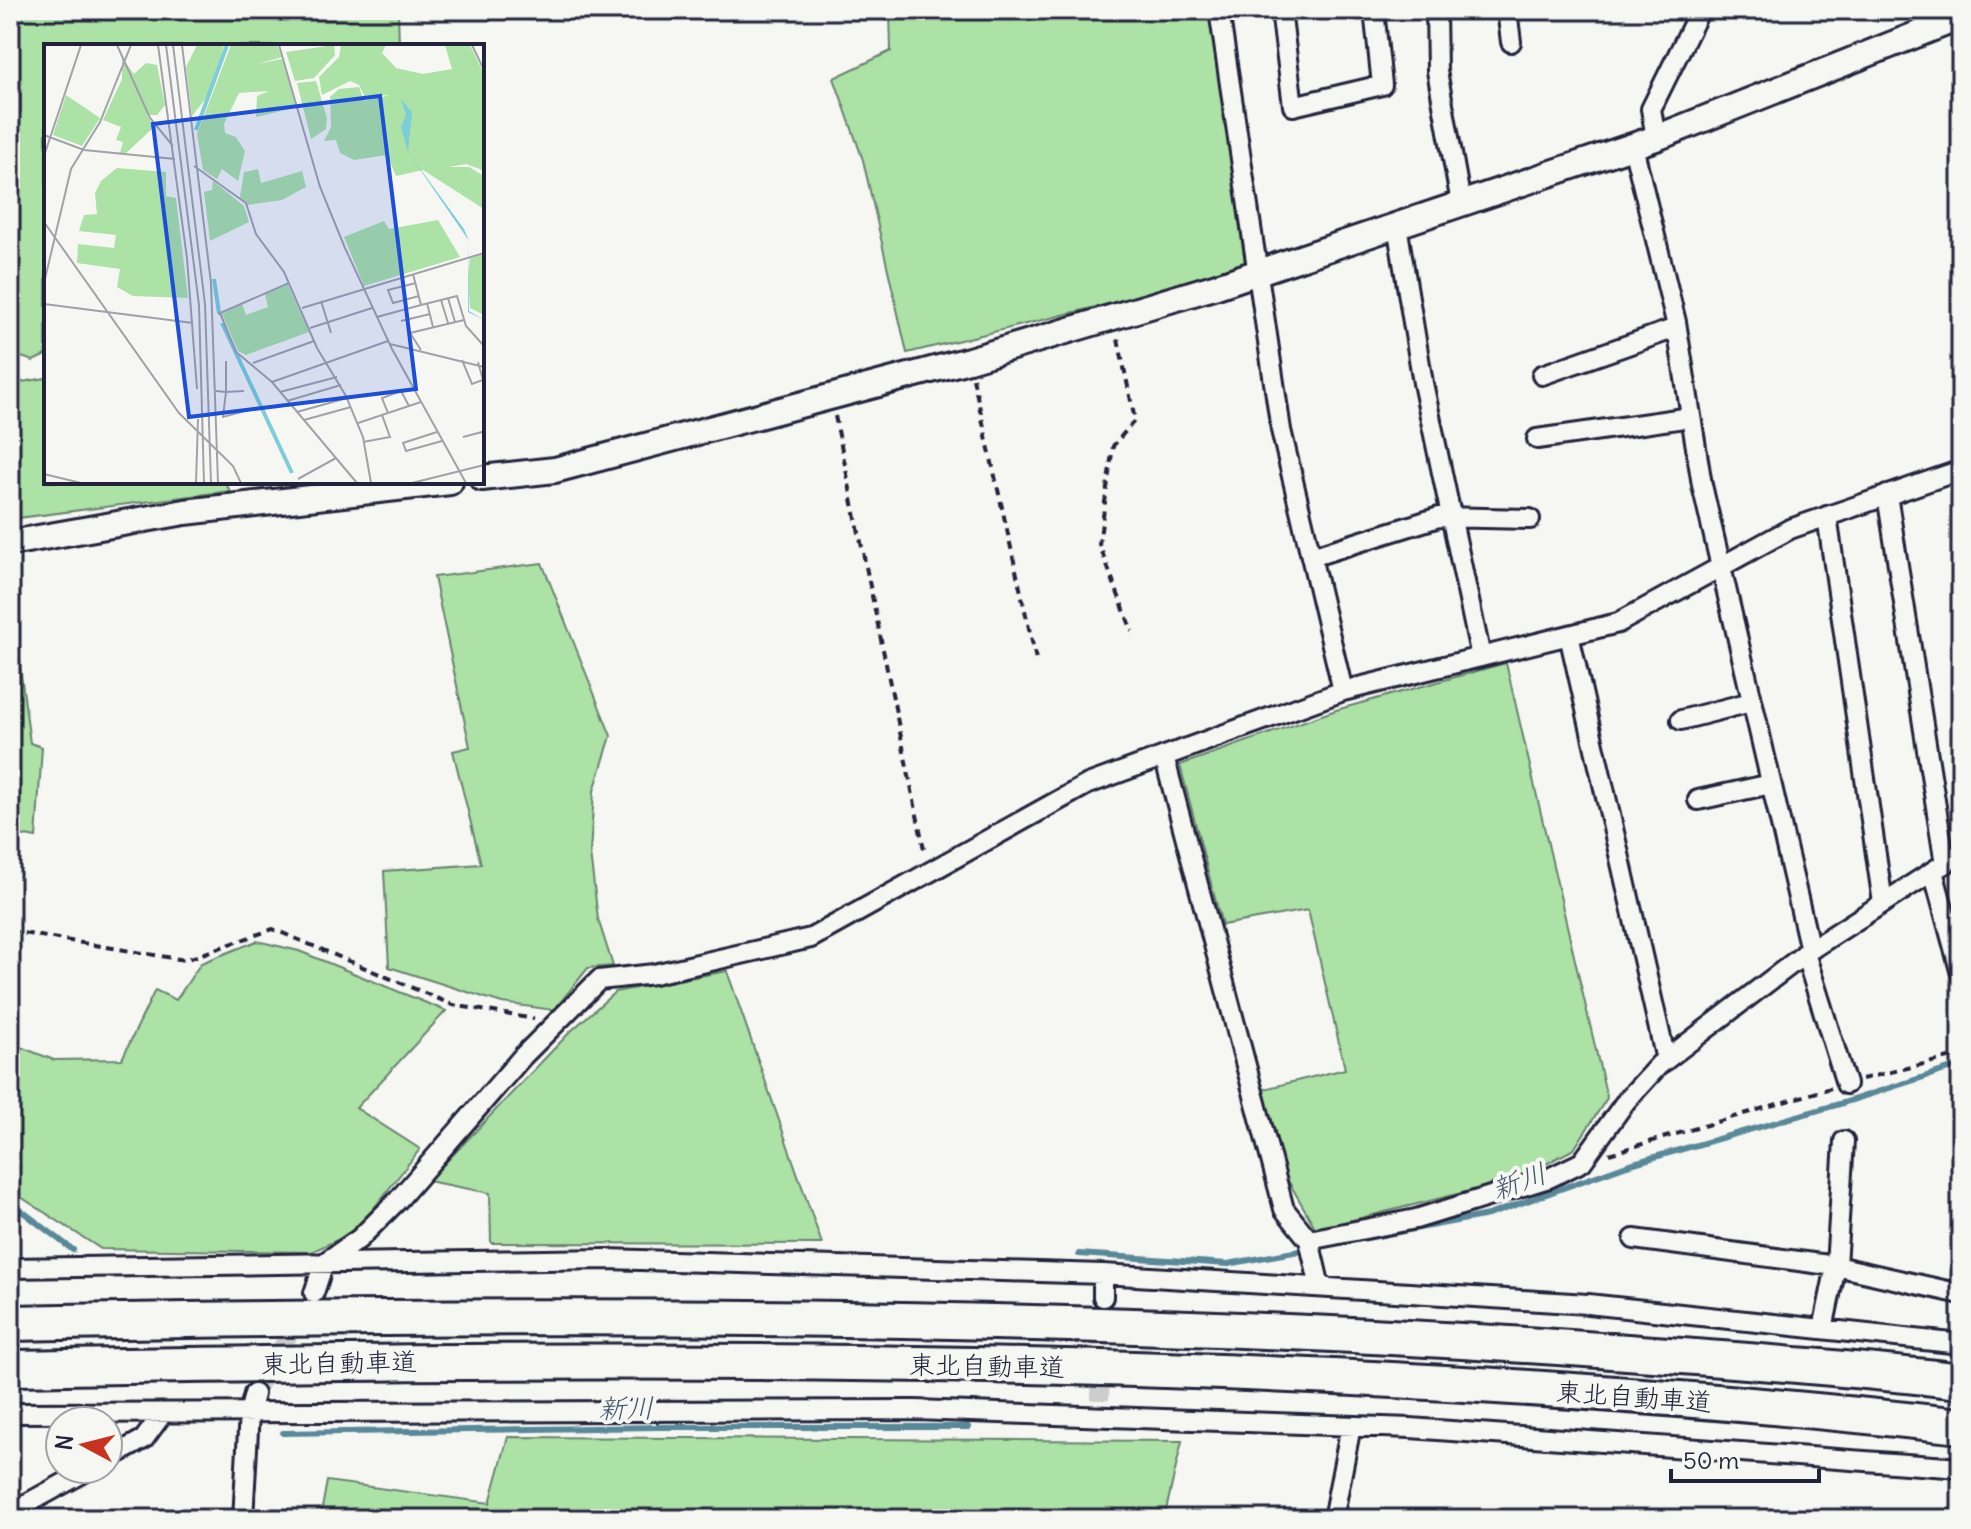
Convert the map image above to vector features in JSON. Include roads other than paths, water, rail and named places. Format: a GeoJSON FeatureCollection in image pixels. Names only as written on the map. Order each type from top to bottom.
{"type":"FeatureCollection","features":[{"type":"Feature","properties":{"kind":"highway","name":"東北自動車道"},"geometry":{"type":"LineString","coordinates":[[10,1323],[481,1317],[1004,1321],[1238,1328],[1473,1341],[1961,1381]]}},
{"type":"Feature","properties":{"kind":"highway","name":"東北自動車道"},"geometry":{"type":"LineString","coordinates":[[10,1368],[477,1362],[1007,1366],[1237,1373],[1459,1385],[1705,1402],[1961,1426]]}},
{"type":"Feature","properties":{"kind":"street"},"geometry":{"type":"LineString","coordinates":[[1219,10],[1281,430],[1343,691]]}},
{"type":"Feature","properties":{"kind":"street"},"geometry":{"type":"LineString","coordinates":[[1281,10],[1293,106],[1382,85],[1374,10]]}},
{"type":"Feature","properties":{"kind":"street"},"geometry":{"type":"LineString","coordinates":[[1436,10],[1437,71],[1461,203]]}},
{"type":"Feature","properties":{"kind":"street"},"geometry":{"type":"LineString","coordinates":[[1507,10],[1511,42]]}},
{"type":"Feature","properties":{"kind":"street"},"geometry":{"type":"LineString","coordinates":[[1700,10],[1651,109],[1644,142],[1702,485],[1807,952],[1846,1084]]}},
{"type":"Feature","properties":{"kind":"street"},"geometry":{"type":"LineString","coordinates":[[484,478],[555,470],[969,360],[1113,317],[1644,142],[1961,17]]}},
{"type":"Feature","properties":{"kind":"street"},"geometry":{"type":"LineString","coordinates":[[1397,225],[1423,383],[1481,657]]}},
{"type":"Feature","properties":{"kind":"street"},"geometry":{"type":"LineString","coordinates":[[1542,375],[1676,328]]}},
{"type":"Feature","properties":{"kind":"street"},"geometry":{"type":"LineString","coordinates":[[1537,439],[1691,417]]}},
{"type":"Feature","properties":{"kind":"street"},"geometry":{"type":"LineString","coordinates":[[314,1293],[324,1263],[359,1239],[398,1200],[523,1056],[599,980],[654,974],[811,938],[1088,784],[1343,691],[1618,623],[1790,529],[1961,470]]}},
{"type":"Feature","properties":{"kind":"street"},"geometry":{"type":"LineString","coordinates":[[10,543],[185,512],[432,484]]}},
{"type":"Feature","properties":{"kind":"street"},"geometry":{"type":"LineString","coordinates":[[1887,495],[1939,867],[1961,974]]}},
{"type":"Feature","properties":{"kind":"street"},"geometry":{"type":"LineString","coordinates":[[1827,516],[1883,903]]}},
{"type":"Feature","properties":{"kind":"street"},"geometry":{"type":"LineString","coordinates":[[1311,557],[1439,517],[1530,519]]}},
{"type":"Feature","properties":{"kind":"street"},"geometry":{"type":"LineString","coordinates":[[1569,635],[1666,1060]]}},
{"type":"Feature","properties":{"kind":"street"},"geometry":{"type":"LineString","coordinates":[[1681,720],[1751,702]]}},
{"type":"Feature","properties":{"kind":"street"},"geometry":{"type":"LineString","coordinates":[[1164,756],[1284,1209],[1309,1240],[1317,1263],[1320,1287]]}},
{"type":"Feature","properties":{"kind":"street"},"geometry":{"type":"LineString","coordinates":[[1698,800],[1771,784]]}},
{"type":"Feature","properties":{"kind":"street"},"geometry":{"type":"LineString","coordinates":[[1309,1240],[1416,1219],[1549,1178],[1582,1162],[1626,1101],[1666,1060],[1807,952],[1961,853]]}},
{"type":"Feature","properties":{"kind":"street"},"geometry":{"type":"LineString","coordinates":[[1823,1329],[1836,1266],[1844,1141]]}},
{"type":"Feature","properties":{"kind":"street"},"geometry":{"type":"LineString","coordinates":[[1634,1239],[1836,1266],[1961,1294]]}},
{"type":"Feature","properties":{"kind":"street"},"geometry":{"type":"LineString","coordinates":[[10,1268],[607,1259],[1103,1274],[1588,1304],[1961,1344]]}},
{"type":"Feature","properties":{"kind":"street"},"geometry":{"type":"LineString","coordinates":[[1103,1274],[1103,1297]]}},
{"type":"Feature","properties":{"kind":"street"},"geometry":{"type":"LineString","coordinates":[[243,1519],[249,1413],[254,1394]]}},
{"type":"Feature","properties":{"kind":"street"},"geometry":{"type":"LineString","coordinates":[[10,1413],[1100,1408],[1759,1451],[1961,1468]]}},
{"type":"Feature","properties":{"kind":"street"},"geometry":{"type":"LineString","coordinates":[[124,1450],[144,1439],[163,1413]]}},
{"type":"Feature","properties":{"kind":"street"},"geometry":{"type":"LineString","coordinates":[[1333,1519],[1351,1426]]}},
{"type":"Feature","properties":{"kind":"street"},"geometry":{"type":"LineString","coordinates":[[10,1513],[61,1485]]}},
{"type":"Feature","properties":{"kind":"waterway","name":"新川"},"geometry":{"type":"LineString","coordinates":[[1340,1243],[1488,1215],[1627,1165],[1843,1103],[1961,1065]]}},
{"type":"Feature","properties":{"kind":"waterway","name":"新川"},"geometry":{"type":"LineString","coordinates":[[10,1202],[73,1250]]}},
{"type":"Feature","properties":{"kind":"waterway","name":"新川"},"geometry":{"type":"LineString","coordinates":[[1079,1254],[1228,1264],[1310,1249]]}},
{"type":"Feature","properties":{"kind":"waterway","name":"新川"},"geometry":{"type":"LineString","coordinates":[[283,1433],[659,1427],[968,1427]]}},
{"type":"Feature","properties":{"kind":"tunnel"},"geometry":{"type":"LineString","coordinates":[[254,1394],[300,1316]]}},
{"type":"Feature","properties":{"kind":"tunnel"},"geometry":{"type":"LineString","coordinates":[[1100,1400],[1102,1320]]}}]}
